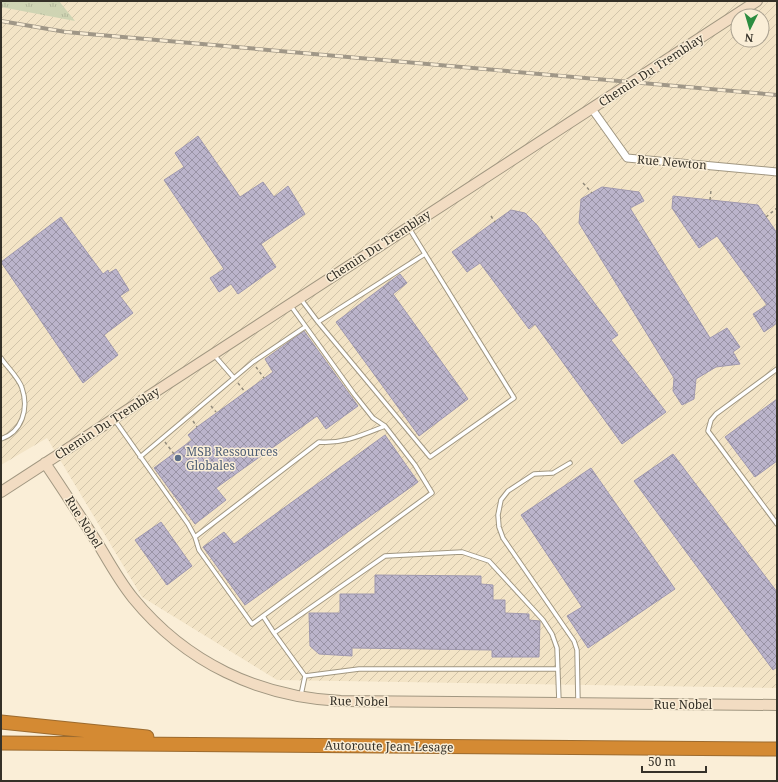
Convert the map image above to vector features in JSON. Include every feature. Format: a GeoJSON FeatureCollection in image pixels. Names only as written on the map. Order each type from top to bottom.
{"type":"FeatureCollection","features":[{"type":"Feature","properties":{"kind":"highway"},"geometry":{"type":"LineString","coordinates":[[1,722],[218,744]]}},
{"type":"Feature","properties":{"kind":"highway","name":"Autoroute Jean-Lesage"},"geometry":{"type":"LineString","coordinates":[[1,743],[777,749]]}},
{"type":"Feature","properties":{"kind":"street","name":"Chemin Du Tremblay"},"geometry":{"type":"LineString","coordinates":[[1,492],[757,1]]}},
{"type":"Feature","properties":{"kind":"street","name":"Rue Newton"},"geometry":{"type":"LineString","coordinates":[[592,109],[626,158],[777,172]]}},
{"type":"Feature","properties":{"kind":"street","name":"Rue Nobel"},"geometry":{"type":"LineString","coordinates":[[45,463],[122,584],[144,611],[162,629],[194,654],[229,674],[257,686],[301,697],[342,701],[777,705]]}},
{"type":"Feature","properties":{"kind":"lane"},"geometry":{"type":"LineString","coordinates":[[300,297],[318,322],[430,458],[514,398],[408,227]]}},
{"type":"Feature","properties":{"kind":"lane"},"geometry":{"type":"LineString","coordinates":[[318,322],[425,254]]}},
{"type":"Feature","properties":{"kind":"lane"},"geometry":{"type":"LineString","coordinates":[[113,419],[188,524],[195,537],[199,550],[252,624],[432,493],[415,465],[385,426],[373,418],[354,394],[289,304]]}},
{"type":"Feature","properties":{"kind":"lane"},"geometry":{"type":"LineString","coordinates":[[140,458],[253,362],[305,327]]}},
{"type":"Feature","properties":{"kind":"lane"},"geometry":{"type":"LineString","coordinates":[[213,353],[234,378]]}},
{"type":"Feature","properties":{"kind":"lane"},"geometry":{"type":"LineString","coordinates":[[1,358],[22,387],[24,402],[23,421],[13,434],[1,438]]}},
{"type":"Feature","properties":{"kind":"lane"},"geometry":{"type":"LineString","coordinates":[[777,370],[716,414],[711,420],[708,431],[777,524]]}},
{"type":"Feature","properties":{"kind":"lane"},"geometry":{"type":"LineString","coordinates":[[195,537],[319,442],[333,443],[348,441],[385,426]]}},
{"type":"Feature","properties":{"kind":"lane"},"geometry":{"type":"LineString","coordinates":[[570,463],[553,472],[534,474],[508,491],[501,500],[498,515],[498,527],[503,538],[574,642],[577,650],[578,703]]}},
{"type":"Feature","properties":{"kind":"lane"},"geometry":{"type":"LineString","coordinates":[[274,633],[385,556],[462,552],[489,560],[543,620],[552,634],[557,648],[559,703]]}},
{"type":"Feature","properties":{"kind":"lane"},"geometry":{"type":"LineString","coordinates":[[263,616],[305,676],[301,697]]}},
{"type":"Feature","properties":{"kind":"lane"},"geometry":{"type":"LineString","coordinates":[[305,676],[359,669],[558,669]]}},
{"type":"Feature","properties":{"kind":"path"},"geometry":{"type":"LineString","coordinates":[[583,182],[592,193]]}},
{"type":"Feature","properties":{"kind":"path"},"geometry":{"type":"LineString","coordinates":[[710,200],[711,190]]}},
{"type":"Feature","properties":{"kind":"path"},"geometry":{"type":"LineString","coordinates":[[766,217],[777,208]]}},
{"type":"Feature","properties":{"kind":"path"},"geometry":{"type":"LineString","coordinates":[[491,216],[495,222]]}},
{"type":"Feature","properties":{"kind":"path"},"geometry":{"type":"LineString","coordinates":[[260,372],[264,378]]}},
{"type":"Feature","properties":{"kind":"path"},"geometry":{"type":"LineString","coordinates":[[241,388],[245,392]]}},
{"type":"Feature","properties":{"kind":"path"},"geometry":{"type":"LineString","coordinates":[[170,449],[174,454]]}},
{"type":"Feature","properties":{"kind":"shaded area"},"geometry":{"type":"Polygon","coordinates":[[[1,1],[777,1],[777,688],[277,680],[142,597],[47,438],[1,465],[1,1]]]}},
{"type":"Feature","properties":{"kind":"green space"},"geometry":{"type":"Polygon","coordinates":[[[1,1],[59,1],[75,21],[1,7],[1,1]]]}},
{"type":"Feature","properties":{"kind":"building"},"geometry":{"type":"Polygon","coordinates":[[[198,136],[240,197],[263,182],[274,197],[288,186],[305,214],[261,244],[276,267],[238,294],[231,284],[219,292],[210,278],[224,269],[164,180],[184,167],[175,153],[198,136]]]}},
{"type":"Feature","properties":{"kind":"building"},"geometry":{"type":"Polygon","coordinates":[[[602,187],[639,192],[644,201],[630,208],[710,338],[727,328],[740,347],[733,352],[740,364],[716,367],[696,379],[694,399],[682,405],[673,391],[674,378],[579,223],[581,199],[602,187]]]}},
{"type":"Feature","properties":{"kind":"building"},"geometry":{"type":"Polygon","coordinates":[[[673,196],[758,205],[777,233],[777,323],[764,332],[753,314],[767,305],[717,236],[699,248],[672,208],[673,196]]]}},
{"type":"Feature","properties":{"kind":"building"},"geometry":{"type":"Polygon","coordinates":[[[511,210],[525,213],[537,225],[618,335],[611,340],[666,412],[622,444],[535,324],[529,329],[480,263],[467,272],[452,252],[511,210]]]}},
{"type":"Feature","properties":{"kind":"building"},"geometry":{"type":"Polygon","coordinates":[[[61,217],[103,274],[108,270],[109,273],[116,269],[129,290],[120,296],[133,313],[104,335],[118,355],[83,383],[1,262],[61,217]]]}},
{"type":"Feature","properties":{"kind":"building"},"geometry":{"type":"Polygon","coordinates":[[[400,274],[407,283],[393,294],[468,399],[419,436],[336,322],[400,274]]]}},
{"type":"Feature","properties":{"kind":"building"},"geometry":{"type":"Polygon","coordinates":[[[304,331],[358,406],[326,429],[317,416],[216,488],[226,500],[195,524],[154,468],[192,440],[188,435],[197,427],[273,372],[265,359],[304,331]]]}},
{"type":"Feature","properties":{"kind":"building"},"geometry":{"type":"Polygon","coordinates":[[[777,399],[777,461],[755,477],[725,437],[777,399]]]}},
{"type":"Feature","properties":{"kind":"building"},"geometry":{"type":"Polygon","coordinates":[[[385,435],[418,482],[245,605],[203,547],[224,532],[234,544],[385,435]]]}},
{"type":"Feature","properties":{"kind":"building"},"geometry":{"type":"Polygon","coordinates":[[[673,454],[777,592],[777,667],[773,670],[634,481],[673,454]]]}},
{"type":"Feature","properties":{"kind":"building"},"geometry":{"type":"Polygon","coordinates":[[[591,468],[675,589],[588,648],[567,616],[582,607],[521,515],[591,468]]]}},
{"type":"Feature","properties":{"kind":"building"},"geometry":{"type":"Polygon","coordinates":[[[161,522],[192,566],[167,585],[135,540],[161,522]]]}},
{"type":"Feature","properties":{"kind":"building"},"geometry":{"type":"Polygon","coordinates":[[[375,575],[481,576],[481,584],[493,585],[493,600],[505,600],[505,613],[529,614],[529,620],[540,621],[539,657],[492,657],[492,650],[352,648],[352,656],[319,654],[310,646],[309,613],[340,613],[340,594],[375,594],[375,575]]]}},
{"type":"Feature","properties":{"kind":"railway"},"geometry":{"type":"LineString","coordinates":[[1,21],[66,32],[777,95]]}},
{"type":"Feature","properties":{"kind":"place","name":"MSB Ressources Globales"},"geometry":{"type":"Point","coordinates":[178,458]}}]}
